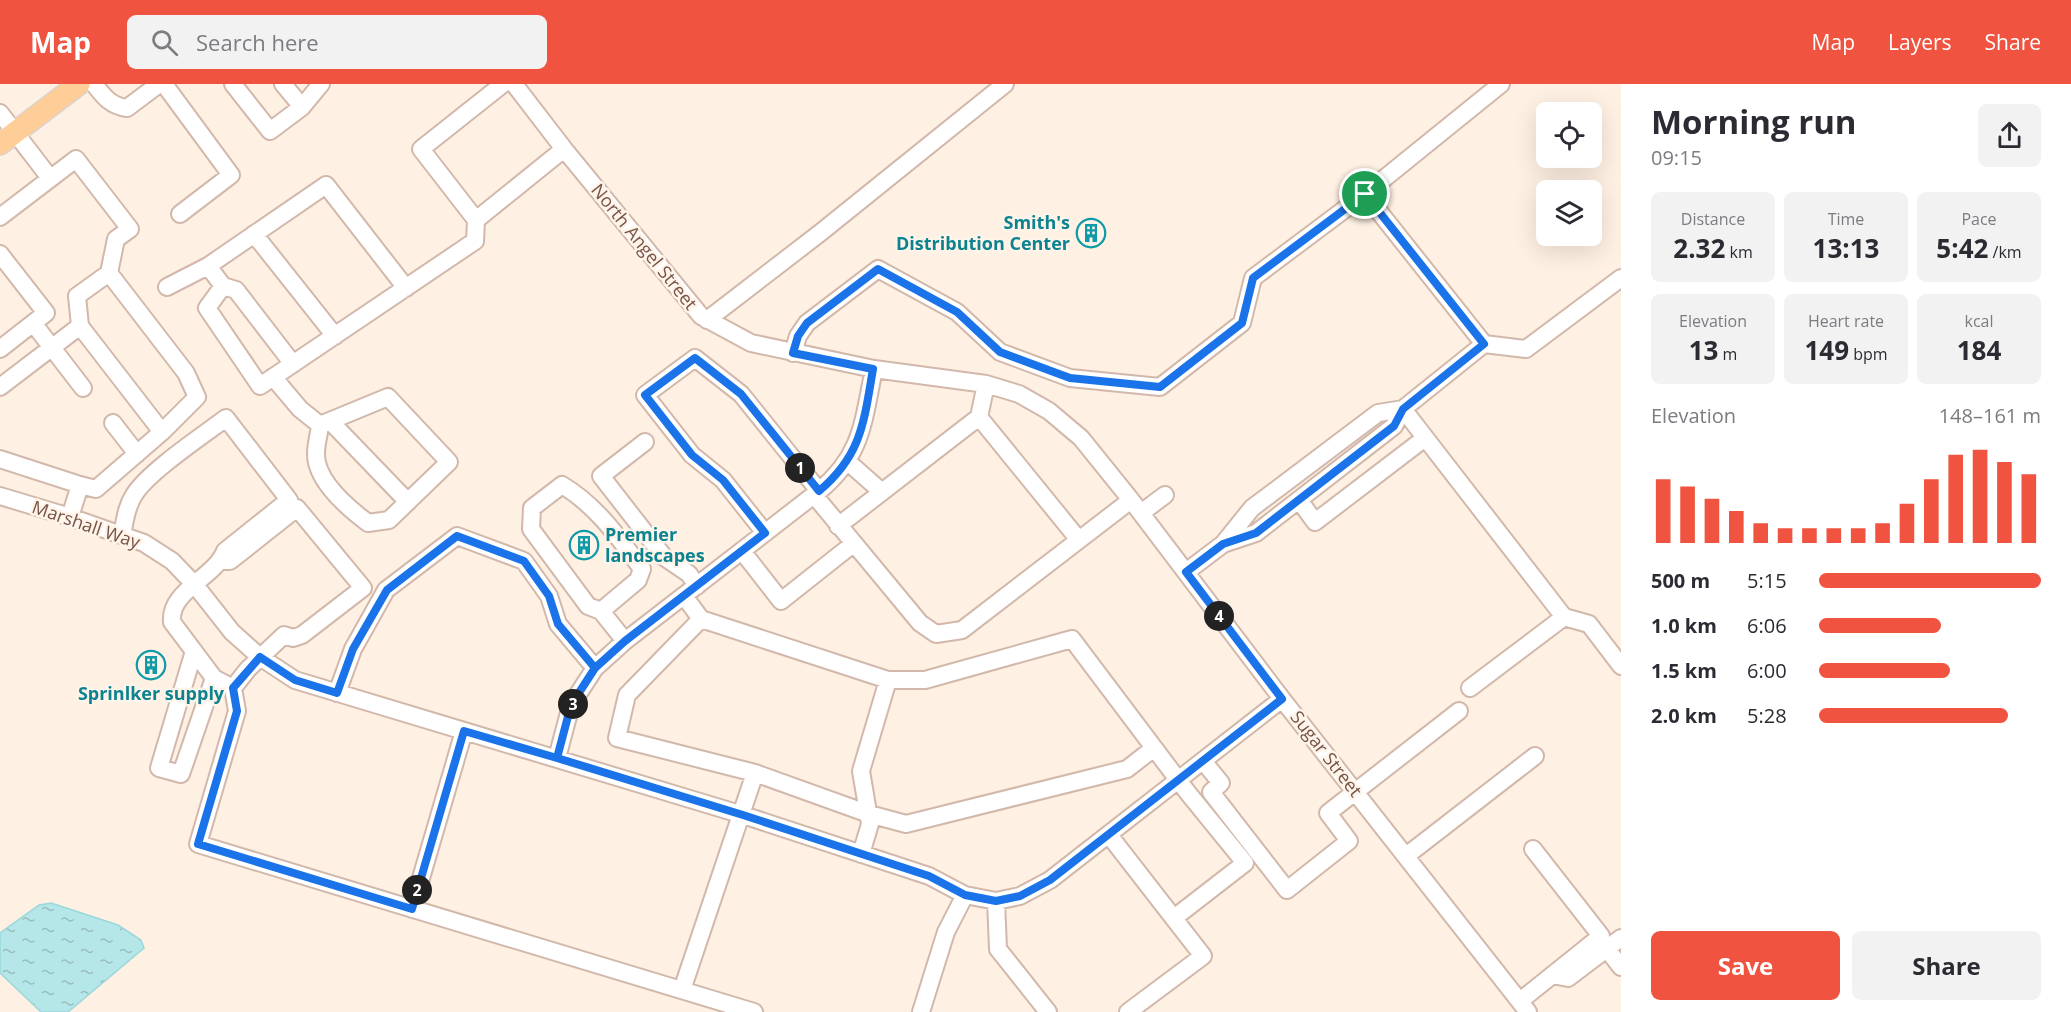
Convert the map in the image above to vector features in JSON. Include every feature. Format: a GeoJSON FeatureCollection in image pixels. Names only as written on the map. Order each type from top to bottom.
{"type":"FeatureCollection","features":[{"type":"Feature","properties":{"kind":"main road"},"geometry":{"type":"LineString","coordinates":[[7,139],[79,84]]}},
{"type":"Feature","properties":{"kind":"street"},"geometry":{"type":"LineString","coordinates":[[94,84],[105,99],[116,107],[127,108],[159,84]]}},
{"type":"Feature","properties":{"kind":"street"},"geometry":{"type":"LineString","coordinates":[[164,84],[231,175],[180,214]]}},
{"type":"Feature","properties":{"kind":"street"},"geometry":{"type":"LineString","coordinates":[[233,84],[270,131],[302,107],[321,84]]}},
{"type":"Feature","properties":{"kind":"street"},"geometry":{"type":"LineString","coordinates":[[283,84],[302,107]]}},
{"type":"Feature","properties":{"kind":"street"},"geometry":{"type":"LineString","coordinates":[[223,286],[207,308],[260,386],[475,241],[476,220],[421,149],[503,84]]}},
{"type":"Feature","properties":{"kind":"street","name":"North Angel Street"},"geometry":{"type":"LineString","coordinates":[[514,84],[677,289],[707,320],[751,344],[873,369],[986,384],[1019,394],[1049,411],[1081,438]]}},
{"type":"Feature","properties":{"kind":"street"},"geometry":{"type":"LineString","coordinates":[[707,320],[820,233],[1005,84]]}},
{"type":"Feature","properties":{"kind":"street"},"geometry":{"type":"LineString","coordinates":[[793,353],[798,336],[807,323],[878,269],[957,312],[1000,352],[1070,378],[1160,387],[1242,323],[1253,278],[1365,194],[1501,84]]}},
{"type":"Feature","properties":{"kind":"street"},"geometry":{"type":"LineString","coordinates":[[0,113],[7,139],[50,178]]}},
{"type":"Feature","properties":{"kind":"street"},"geometry":{"type":"LineString","coordinates":[[476,220],[564,149]]}},
{"type":"Feature","properties":{"kind":"street"},"geometry":{"type":"LineString","coordinates":[[0,217],[75,159],[130,229],[116,239],[109,273],[77,296],[80,326],[162,432]]}},
{"type":"Feature","properties":{"kind":"street"},"geometry":{"type":"LineString","coordinates":[[167,287],[208,266],[326,185],[406,288]]}},
{"type":"Feature","properties":{"kind":"street"},"geometry":{"type":"LineString","coordinates":[[1365,194],[1484,344],[1526,349],[1621,278]]}},
{"type":"Feature","properties":{"kind":"street"},"geometry":{"type":"LineString","coordinates":[[254,234],[334,336]]}},
{"type":"Feature","properties":{"kind":"street"},"geometry":{"type":"LineString","coordinates":[[0,254],[46,313],[0,349]]}},
{"type":"Feature","properties":{"kind":"street"},"geometry":{"type":"LineString","coordinates":[[208,266],[223,286],[236,290],[293,364]]}},
{"type":"Feature","properties":{"kind":"street"},"geometry":{"type":"LineString","coordinates":[[0,459],[96,489],[162,432],[197,397],[186,373],[109,273]]}},
{"type":"Feature","properties":{"kind":"street"},"geometry":{"type":"LineString","coordinates":[[33,323],[83,388]]}},
{"type":"Feature","properties":{"kind":"street"},"geometry":{"type":"LineString","coordinates":[[0,387],[80,326]]}},
{"type":"Feature","properties":{"kind":"street"},"geometry":{"type":"LineString","coordinates":[[1223,544],[1256,533],[1394,426],[1403,409],[1484,344]]}},
{"type":"Feature","properties":{"kind":"street"},"geometry":{"type":"LineString","coordinates":[[765,533],[723,480],[692,455],[645,395],[695,358],[741,394],[816,493],[838,526],[920,623],[936,634],[962,630],[1131,500]]}},
{"type":"Feature","properties":{"kind":"street"},"geometry":{"type":"LineString","coordinates":[[557,758],[571,705],[595,668],[625,641],[816,493],[848,462],[860,436],[873,369]]}},
{"type":"Feature","properties":{"kind":"street"},"geometry":{"type":"LineString","coordinates":[[273,377],[300,409],[325,423],[408,502]]}},
{"type":"Feature","properties":{"kind":"street"},"geometry":{"type":"LineString","coordinates":[[838,526],[979,417],[986,384]]}},
{"type":"Feature","properties":{"kind":"street"},"geometry":{"type":"LineString","coordinates":[[388,398],[449,462],[389,520],[368,523],[349,510],[325,483],[316,456],[325,423],[388,398]]}},
{"type":"Feature","properties":{"kind":"street"},"geometry":{"type":"LineString","coordinates":[[1403,409],[1564,617],[1589,624],[1621,666]]}},
{"type":"Feature","properties":{"kind":"street"},"geometry":{"type":"LineString","coordinates":[[1186,572],[1223,544],[1252,508],[1378,412],[1403,409]]}},
{"type":"Feature","properties":{"kind":"street"},"geometry":{"type":"LineString","coordinates":[[979,417],[1079,540]]}},
{"type":"Feature","properties":{"kind":"street"},"geometry":{"type":"LineString","coordinates":[[122,535],[128,507],[135,493],[153,475],[226,418],[290,500],[225,550],[221,561],[181,597],[171,613],[172,622],[214,678],[233,688]]}},
{"type":"Feature","properties":{"kind":"street"},"geometry":{"type":"LineString","coordinates":[[113,423],[137,454]]}},
{"type":"Feature","properties":{"kind":"street","name":"Sugar Street"},"geometry":{"type":"LineString","coordinates":[[1081,438],[1282,699],[1524,1006]]}},
{"type":"Feature","properties":{"kind":"street"},"geometry":{"type":"LineString","coordinates":[[1299,500],[1316,522],[1425,438]]}},
{"type":"Feature","properties":{"kind":"street"},"geometry":{"type":"LineString","coordinates":[[645,442],[601,476],[664,557],[689,574],[690,591],[701,620]]}},
{"type":"Feature","properties":{"kind":"street"},"geometry":{"type":"LineString","coordinates":[[848,462],[882,492]]}},
{"type":"Feature","properties":{"kind":"street"},"geometry":{"type":"LineString","coordinates":[[70,517],[80,485]]}},
{"type":"Feature","properties":{"kind":"street"},"geometry":{"type":"LineString","coordinates":[[601,610],[638,580],[642,569],[609,524],[598,516],[578,494],[562,485],[532,508],[531,529],[588,606],[601,610],[625,641]]}},
{"type":"Feature","properties":{"kind":"street"},"geometry":{"type":"LineString","coordinates":[[1141,513],[1165,495]]}},
{"type":"Feature","properties":{"kind":"street","name":"Marshall Way"},"geometry":{"type":"LineString","coordinates":[[0,496],[144,543],[172,561],[195,585],[232,632],[260,657],[295,680],[743,815],[929,876],[965,895],[996,901],[1020,896],[1050,880],[1282,699]]}},
{"type":"Feature","properties":{"kind":"street"},"geometry":{"type":"LineString","coordinates":[[221,561],[230,561],[297,508],[363,588],[302,635],[293,638],[284,635],[260,657],[233,688]]}},
{"type":"Feature","properties":{"kind":"street"},"geometry":{"type":"LineString","coordinates":[[337,693],[353,649],[387,590],[457,536],[524,561],[549,596],[558,624],[595,668]]}},
{"type":"Feature","properties":{"kind":"street"},"geometry":{"type":"LineString","coordinates":[[742,551],[781,601],[853,544]]}},
{"type":"Feature","properties":{"kind":"street"},"geometry":{"type":"LineString","coordinates":[[1470,688],[1564,617]]}},
{"type":"Feature","properties":{"kind":"street"},"geometry":{"type":"LineString","coordinates":[[701,620],[888,680],[925,680],[1072,639],[1178,780],[1245,863],[1174,918]]}},
{"type":"Feature","properties":{"kind":"street"},"geometry":{"type":"LineString","coordinates":[[701,620],[627,695],[617,738],[755,773],[869,814],[906,824],[1127,769],[1155,748]]}},
{"type":"Feature","properties":{"kind":"street"},"geometry":{"type":"LineString","coordinates":[[194,651],[159,768],[181,774],[214,678]]}},
{"type":"Feature","properties":{"kind":"street"},"geometry":{"type":"LineString","coordinates":[[861,854],[870,824],[861,771],[888,680]]}},
{"type":"Feature","properties":{"kind":"street"},"geometry":{"type":"LineString","coordinates":[[233,688],[237,711],[198,844],[754,1012]]}},
{"type":"Feature","properties":{"kind":"street"},"geometry":{"type":"LineString","coordinates":[[1203,760],[1221,783],[1211,792],[1287,890],[1349,841],[1328,813],[1459,711]]}},
{"type":"Feature","properties":{"kind":"street"},"geometry":{"type":"LineString","coordinates":[[412,909],[464,731]]}},
{"type":"Feature","properties":{"kind":"street"},"geometry":{"type":"LineString","coordinates":[[1406,856],[1535,756]]}},
{"type":"Feature","properties":{"kind":"street"},"geometry":{"type":"LineString","coordinates":[[682,990],[743,815],[755,773]]}},
{"type":"Feature","properties":{"kind":"street"},"geometry":{"type":"LineString","coordinates":[[1109,834],[1203,956],[1128,1012]]}},
{"type":"Feature","properties":{"kind":"street"},"geometry":{"type":"LineString","coordinates":[[1524,1006],[1552,975],[1601,936],[1533,849]]}},
{"type":"Feature","properties":{"kind":"street"},"geometry":{"type":"LineString","coordinates":[[921,1012],[946,932],[965,895]]}},
{"type":"Feature","properties":{"kind":"street"},"geometry":{"type":"LineString","coordinates":[[996,901],[998,949],[1048,1012]]}},
{"type":"Feature","properties":{"kind":"street"},"geometry":{"type":"LineString","coordinates":[[1552,975],[1568,978],[1621,938]]}},
{"type":"Feature","properties":{"kind":"street"},"geometry":{"type":"LineString","coordinates":[[1607,949],[1621,967]]}},
{"type":"Feature","properties":{"kind":"water"},"geometry":{"type":"Polygon","coordinates":[[[51,903],[118,925],[141,940],[144,948],[68,1012],[41,1012],[0,973],[0,933],[39,905],[51,903]]]}},
{"type":"Feature","properties":{"kind":"place","name":"Smith's Distribution Center"},"geometry":{"type":"Point","coordinates":[1091,233]}},
{"type":"Feature","properties":{"kind":"place","name":"Premier landscapes"},"geometry":{"type":"Point","coordinates":[584,545]}},
{"type":"Feature","properties":{"kind":"place","name":"Sprinlker supply"},"geometry":{"type":"Point","coordinates":[151,665]}},
{"type":"Feature","properties":{"kind":"route"},"geometry":{"type":"LineString","coordinates":[[1365,194],[1253,278],[1242,323],[1160,387],[1070,378],[1000,352],[957,312],[878,269],[807,323],[798,336],[793,353],[873,369],[860,436],[848,462],[819,491],[741,394],[695,358],[645,395],[692,455],[723,480],[765,533],[625,641],[595,668],[571,705],[557,758],[464,731],[412,909],[198,844],[237,711],[233,688],[248,669],[260,657],[295,680],[337,693],[353,649],[387,590],[457,536],[524,561],[549,596],[558,624],[595,668],[571,705],[561,743],[557,758],[743,815],[929,876],[965,895],[996,901],[1020,896],[1050,880],[1282,699],[1186,572],[1223,544],[1256,533],[1394,426],[1403,409],[1484,344],[1365,194]]}}]}
